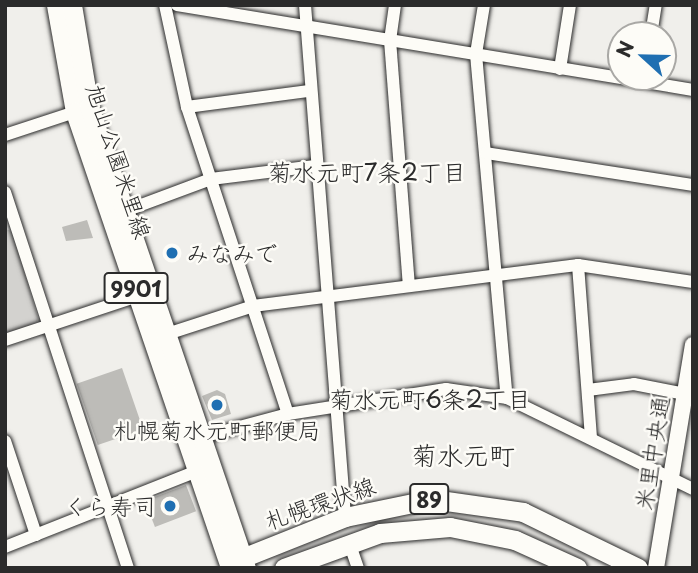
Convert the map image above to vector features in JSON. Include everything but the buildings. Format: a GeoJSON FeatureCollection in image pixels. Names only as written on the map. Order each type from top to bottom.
{"type":"FeatureCollection","features":[{"type":"Feature","properties":{"kind":"main road","name":"旭山公園米里線"},"geometry":{"type":"LineString","coordinates":[[56,5],[75,113],[145,293],[167,334],[202,437],[233,565]]}},
{"type":"Feature","properties":{"kind":"main road","name":"旭山公園米里線"},"geometry":{"type":"LineString","coordinates":[[72,5],[89,107],[125,211],[145,293],[199,470],[233,565]]}},
{"type":"Feature","properties":{"kind":"main road","name":"札幌環状線"},"geometry":{"type":"LineString","coordinates":[[233,565],[345,516],[412,500],[481,503],[544,521],[638,568]]}},
{"type":"Feature","properties":{"kind":"main road","name":"札幌環状線"},"geometry":{"type":"LineString","coordinates":[[284,568],[380,533],[450,527],[515,540],[577,568]]}},
{"type":"Feature","properties":{"kind":"street"},"geometry":{"type":"LineString","coordinates":[[165,5],[187,107],[288,414]]}},
{"type":"Feature","properties":{"kind":"street"},"geometry":{"type":"LineString","coordinates":[[177,5],[224,9],[304,26],[607,75]]}},
{"type":"Feature","properties":{"kind":"street"},"geometry":{"type":"LineString","coordinates":[[305,5],[309,91],[345,516]]}},
{"type":"Feature","properties":{"kind":"street"},"geometry":{"type":"LineString","coordinates":[[396,5],[390,40],[409,285]]}},
{"type":"Feature","properties":{"kind":"street"},"geometry":{"type":"LineString","coordinates":[[484,5],[477,54],[507,398]]}},
{"type":"Feature","properties":{"kind":"street"},"geometry":{"type":"LineString","coordinates":[[560,69],[570,5]]}},
{"type":"Feature","properties":{"kind":"street"},"geometry":{"type":"LineString","coordinates":[[187,107],[309,91]]}},
{"type":"Feature","properties":{"kind":"street"},"geometry":{"type":"LineString","coordinates":[[5,135],[75,113]]}},
{"type":"Feature","properties":{"kind":"street"},"geometry":{"type":"LineString","coordinates":[[486,153],[693,185]]}},
{"type":"Feature","properties":{"kind":"street"},"geometry":{"type":"LineString","coordinates":[[125,211],[211,179],[315,166]]}},
{"type":"Feature","properties":{"kind":"street"},"geometry":{"type":"LineString","coordinates":[[5,192],[10,221],[49,326],[128,568]]}},
{"type":"Feature","properties":{"kind":"street"},"geometry":{"type":"LineString","coordinates":[[578,265],[591,439]]}},
{"type":"Feature","properties":{"kind":"street"},"geometry":{"type":"LineString","coordinates":[[167,334],[253,306],[578,265],[693,282]]}},
{"type":"Feature","properties":{"kind":"street"},"geometry":{"type":"LineString","coordinates":[[5,340],[145,293]]}},
{"type":"Feature","properties":{"kind":"street","name":"米里中央通"},"geometry":{"type":"LineString","coordinates":[[656,568],[693,345]]}},
{"type":"Feature","properties":{"kind":"street"},"geometry":{"type":"LineString","coordinates":[[588,390],[634,384],[685,394]]}},
{"type":"Feature","properties":{"kind":"street"},"geometry":{"type":"LineString","coordinates":[[202,437],[336,404],[446,389],[507,398],[693,489]]}},
{"type":"Feature","properties":{"kind":"street"},"geometry":{"type":"LineString","coordinates":[[5,441],[36,535]]}},
{"type":"Feature","properties":{"kind":"street"},"geometry":{"type":"LineString","coordinates":[[5,547],[199,470]]}},
{"type":"Feature","properties":{"kind":"street"},"geometry":{"type":"LineString","coordinates":[[350,545],[358,568]]}},
{"type":"Feature","properties":{"kind":"shaded area"},"geometry":{"type":"Polygon","coordinates":[[[5,229],[12,231],[38,318],[36,325],[5,334],[5,229]]]}},
{"type":"Feature","properties":{"kind":"place","name":"みなみで"},"geometry":{"type":"Point","coordinates":[172,253]}},
{"type":"Feature","properties":{"kind":"place","name":"札幌菊水元町郵便局"},"geometry":{"type":"Point","coordinates":[217,405]}},
{"type":"Feature","properties":{"kind":"place","name":"くら寿司"},"geometry":{"type":"Point","coordinates":[170,506]}},
{"type":"Feature","properties":{"kind":"district","name":"菊水元町7条2丁目"},"geometry":{"type":"Point","coordinates":[367,172]}},
{"type":"Feature","properties":{"kind":"district","name":"菊水元町6条2丁目"},"geometry":{"type":"Point","coordinates":[430,399]}},
{"type":"Feature","properties":{"kind":"district","name":"菊水元町"},"geometry":{"type":"Point","coordinates":[463,455]}}]}
